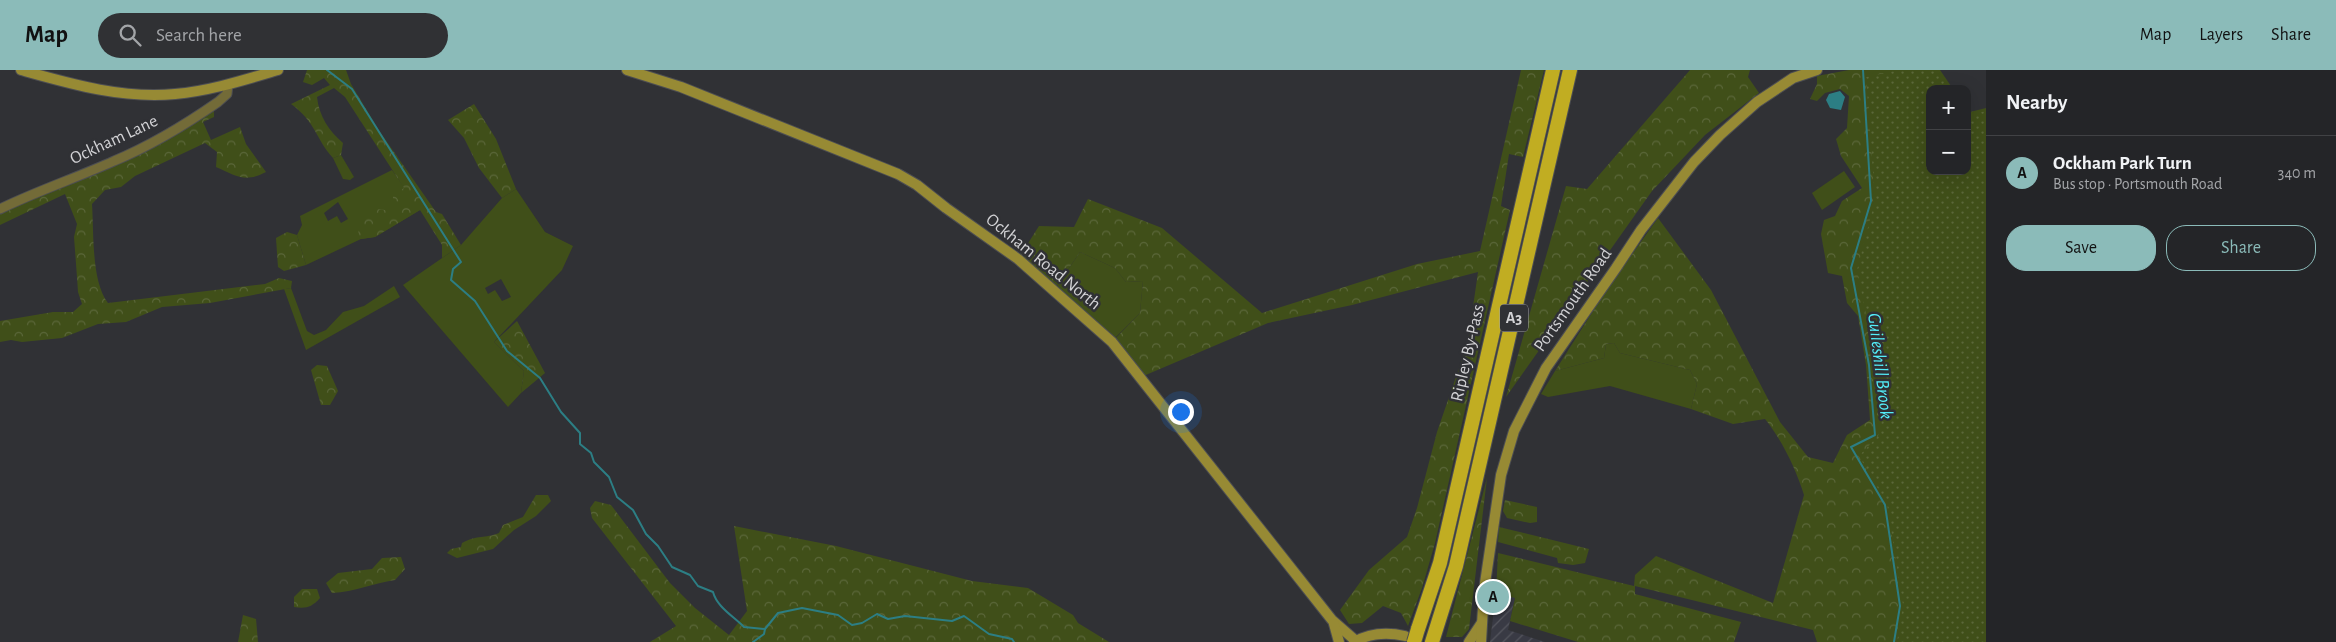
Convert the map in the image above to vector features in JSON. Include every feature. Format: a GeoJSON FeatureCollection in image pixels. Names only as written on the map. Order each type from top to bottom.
{"type":"FeatureCollection","features":[{"type":"Feature","properties":{"kind":"highway","name":"Ripley By-Pass"},"geometry":{"type":"LineString","coordinates":[[1412,636],[1440,563],[1553,70]]}},
{"type":"Feature","properties":{"kind":"highway","name":"Ripley By-Pass"},"geometry":{"type":"LineString","coordinates":[[1433,639],[1458,557],[1570,70]]}},
{"type":"Feature","properties":{"kind":"main road"},"geometry":{"type":"LineString","coordinates":[[21,70],[87,88],[140,94],[179,94],[228,85],[278,70]]}},
{"type":"Feature","properties":{"kind":"main road","name":"Ockham Road North"},"geometry":{"type":"LineString","coordinates":[[627,70],[681,87],[898,174],[921,187],[938,202],[1018,259],[1112,342],[1332,620],[1355,642]]}},
{"type":"Feature","properties":{"kind":"main road","name":"Portsmouth Road"},"geometry":{"type":"LineString","coordinates":[[1481,642],[1481,624],[1492,530],[1501,475],[1514,431],[1546,368],[1650,218],[1700,155],[1731,124],[1757,102],[1793,78],[1817,70]]}},
{"type":"Feature","properties":{"kind":"main road","name":"Ockham Road North"},"geometry":{"type":"LineString","coordinates":[[1332,620],[1339,642]]}},
{"type":"Feature","properties":{"kind":"main road","name":"Portsmouth Road"},"geometry":{"type":"LineString","coordinates":[[1469,642],[1481,624]]}},
{"type":"Feature","properties":{"kind":"main road"},"geometry":{"type":"LineString","coordinates":[[1355,642],[1381,634],[1412,636]]}},
{"type":"Feature","properties":{"kind":"street","name":"Ockham Lane"},"geometry":{"type":"LineString","coordinates":[[0,209],[34,193],[114,161],[153,142],[218,102],[226,94],[228,85]]}},
{"type":"Feature","properties":{"kind":"shaded area"},"geometry":{"type":"Polygon","coordinates":[[[1496,593],[1515,597],[1508,630],[1545,642],[1490,642],[1496,593]]]}},
{"type":"Feature","properties":{"kind":"green space"},"geometry":{"type":"Polygon","coordinates":[[[307,70],[346,70],[351,84],[380,132],[436,212],[442,214],[461,245],[442,258],[442,245],[420,210],[375,237],[361,239],[358,234],[360,220],[376,209],[385,210],[393,205],[393,195],[404,188],[345,97],[334,88],[317,97],[320,111],[326,123],[343,143],[341,155],[333,158],[327,151],[306,117],[291,104],[330,85],[324,78],[312,85],[303,82],[307,70]]]}},
{"type":"Feature","properties":{"kind":"green space"},"geometry":{"type":"Polygon","coordinates":[[[1521,70],[1544,70],[1523,157],[1509,154],[1501,206],[1510,210],[1435,543],[1422,588],[1408,626],[1401,613],[1383,606],[1362,623],[1349,624],[1340,610],[1369,570],[1407,537],[1417,508],[1437,432],[1468,342],[1478,272],[1352,305],[1268,323],[1141,377],[1112,342],[1140,313],[1143,281],[1126,282],[1115,268],[1080,252],[1054,290],[1018,259],[1039,226],[1074,227],[1088,199],[1162,228],[1262,313],[1417,264],[1480,251],[1521,70]]]}},
{"type":"Feature","properties":{"kind":"green space"},"geometry":{"type":"Polygon","coordinates":[[[1690,70],[1750,70],[1748,77],[1759,93],[1705,135],[1652,191],[1506,397],[1566,186],[1587,189],[1690,70]]]}},
{"type":"Feature","properties":{"kind":"green space"},"geometry":{"type":"Polygon","coordinates":[[[1849,70],[1940,70],[1950,85],[1926,85],[1926,175],[1971,175],[1971,112],[1986,108],[1986,642],[1817,642],[1813,630],[1635,586],[1635,594],[1741,622],[1734,642],[1578,642],[1510,621],[1515,598],[1496,593],[1498,553],[1634,586],[1635,575],[1656,556],[1773,603],[1804,495],[1788,455],[1765,419],[1733,424],[1691,409],[1697,384],[1690,370],[1620,353],[1614,343],[1606,344],[1604,358],[1555,371],[1607,289],[1658,218],[1711,290],[1780,422],[1808,457],[1833,463],[1847,435],[1870,420],[1866,365],[1858,316],[1847,303],[1842,276],[1828,273],[1821,234],[1824,220],[1835,216],[1842,201],[1862,188],[1841,156],[1836,139],[1847,128],[1849,96],[1840,89],[1825,93],[1817,101],[1810,99],[1817,84],[1817,76],[1849,70]]]}},
{"type":"Feature","properties":{"kind":"green space"},"geometry":{"type":"Polygon","coordinates":[[[1899,70],[1938,70],[1948,85],[1926,85],[1926,175],[1971,175],[1971,115],[1986,111],[1986,642],[1897,642],[1903,605],[1887,504],[1859,456],[1878,436],[1885,408],[1857,270],[1875,200],[1866,77],[1899,70]]]}},
{"type":"Feature","properties":{"kind":"green space"},"geometry":{"type":"Polygon","coordinates":[[[474,104],[496,139],[516,189],[502,198],[479,168],[464,138],[448,120],[474,104]]]}},
{"type":"Feature","properties":{"kind":"green space"},"geometry":{"type":"Polygon","coordinates":[[[214,109],[214,117],[203,122],[211,140],[240,127],[246,144],[266,172],[246,178],[216,167],[217,152],[205,143],[135,176],[121,187],[105,190],[92,204],[94,256],[103,294],[108,303],[265,284],[279,278],[292,281],[291,288],[210,303],[162,307],[126,322],[98,324],[62,338],[0,342],[0,321],[53,312],[73,312],[82,304],[78,292],[74,237],[77,224],[65,194],[0,225],[0,211],[62,184],[214,109]]]}},
{"type":"Feature","properties":{"kind":"green space"},"geometry":{"type":"Polygon","coordinates":[[[341,155],[354,177],[350,180],[343,179],[333,158],[341,155]]]}},
{"type":"Feature","properties":{"kind":"green space"},"geometry":{"type":"Polygon","coordinates":[[[392,170],[420,210],[375,237],[361,239],[306,265],[297,235],[302,225],[300,216],[392,170]],[[338,202],[324,213],[328,221],[337,216],[341,223],[348,219],[338,202]]]}},
{"type":"Feature","properties":{"kind":"green space"},"geometry":{"type":"Polygon","coordinates":[[[1844,171],[1855,187],[1822,210],[1812,193],[1844,171]]]}},
{"type":"Feature","properties":{"kind":"green space"},"geometry":{"type":"Polygon","coordinates":[[[516,189],[545,232],[573,246],[562,270],[494,342],[524,371],[521,393],[508,407],[403,285],[461,245],[502,198],[516,189]],[[501,279],[485,288],[488,294],[495,290],[502,301],[511,297],[501,279]]]}},
{"type":"Feature","properties":{"kind":"green space"},"geometry":{"type":"Polygon","coordinates":[[[287,232],[297,235],[306,265],[284,271],[278,267],[276,238],[287,232]]]}},
{"type":"Feature","properties":{"kind":"green space"},"geometry":{"type":"Polygon","coordinates":[[[1080,252],[1115,268],[1126,282],[1143,281],[1140,313],[1115,338],[1057,286],[1080,252]]]}},
{"type":"Feature","properties":{"kind":"green space"},"geometry":{"type":"Polygon","coordinates":[[[394,286],[400,297],[306,350],[284,289],[291,288],[307,331],[314,335],[326,330],[343,312],[364,306],[394,286]]]}},
{"type":"Feature","properties":{"kind":"green space"},"geometry":{"type":"Polygon","coordinates":[[[517,321],[545,373],[521,393],[524,371],[494,342],[517,321]]]}},
{"type":"Feature","properties":{"kind":"green space"},"geometry":{"type":"Polygon","coordinates":[[[1614,343],[1620,353],[1690,370],[1697,384],[1691,409],[1610,386],[1548,397],[1541,394],[1555,371],[1604,358],[1606,344],[1614,343]]]}},
{"type":"Feature","properties":{"kind":"green space"},"geometry":{"type":"Polygon","coordinates":[[[317,365],[327,366],[338,391],[330,405],[321,405],[311,370],[317,365]]]}},
{"type":"Feature","properties":{"kind":"green space"},"geometry":{"type":"Polygon","coordinates":[[[1487,478],[1469,629],[1462,637],[1446,637],[1487,478]]]}},
{"type":"Feature","properties":{"kind":"green space"},"geometry":{"type":"Polygon","coordinates":[[[536,495],[548,495],[551,501],[536,516],[514,530],[493,549],[457,558],[447,553],[451,549],[461,547],[462,543],[468,540],[499,533],[503,525],[523,517],[536,495]]]}},
{"type":"Feature","properties":{"kind":"green space"},"geometry":{"type":"Polygon","coordinates":[[[1505,500],[1537,507],[1537,522],[1530,523],[1507,518],[1503,511],[1505,500]]]}},
{"type":"Feature","properties":{"kind":"green space"},"geometry":{"type":"Polygon","coordinates":[[[595,501],[611,505],[670,583],[695,608],[729,635],[747,611],[734,526],[836,546],[972,581],[1028,588],[1073,615],[1078,623],[1109,642],[650,642],[676,626],[592,518],[590,508],[595,501]]]}},
{"type":"Feature","properties":{"kind":"green space"},"geometry":{"type":"Polygon","coordinates":[[[1499,527],[1589,549],[1585,563],[1573,565],[1558,563],[1557,558],[1498,542],[1499,527]]]}},
{"type":"Feature","properties":{"kind":"green space"},"geometry":{"type":"Polygon","coordinates":[[[401,557],[405,569],[395,580],[332,593],[326,583],[338,573],[372,569],[382,558],[401,557]]]}},
{"type":"Feature","properties":{"kind":"green space"},"geometry":{"type":"Polygon","coordinates":[[[302,589],[317,589],[320,598],[308,607],[294,607],[294,597],[302,589]]]}},
{"type":"Feature","properties":{"kind":"green space"},"geometry":{"type":"Polygon","coordinates":[[[243,615],[256,619],[258,642],[238,642],[243,615]]]}},
{"type":"Feature","properties":{"kind":"water"},"geometry":{"type":"Polygon","coordinates":[[[1840,91],[1845,97],[1841,110],[1830,108],[1826,100],[1829,94],[1840,91]]]}},
{"type":"Feature","properties":{"kind":"waterway"},"geometry":{"type":"LineString","coordinates":[[327,70],[352,89],[461,262],[453,269],[451,280],[475,301],[507,351],[540,378],[561,412],[580,433],[580,444],[591,453],[594,462],[609,477],[617,497],[633,510],[646,534],[658,546],[672,567],[690,575],[698,586],[713,592],[722,607],[744,627],[765,629]]}},
{"type":"Feature","properties":{"kind":"waterway","name":"Guileshill Brook"},"geometry":{"type":"LineString","coordinates":[[1863,70],[1871,201],[1851,268],[1869,365],[1875,435],[1851,447],[1885,505],[1900,606],[1894,642]]}},
{"type":"Feature","properties":{"kind":"waterway"},"geometry":{"type":"LineString","coordinates":[[753,642],[764,634],[765,629],[778,613],[802,608],[838,615],[852,625],[862,623],[877,614],[888,619],[905,616],[952,621],[964,616],[989,634],[1012,639],[1014,642]]}},
{"type":"Feature","properties":{"kind":"place","name":"Ockham Park Turn"},"geometry":{"type":"Point","coordinates":[1493,597]}}]}
